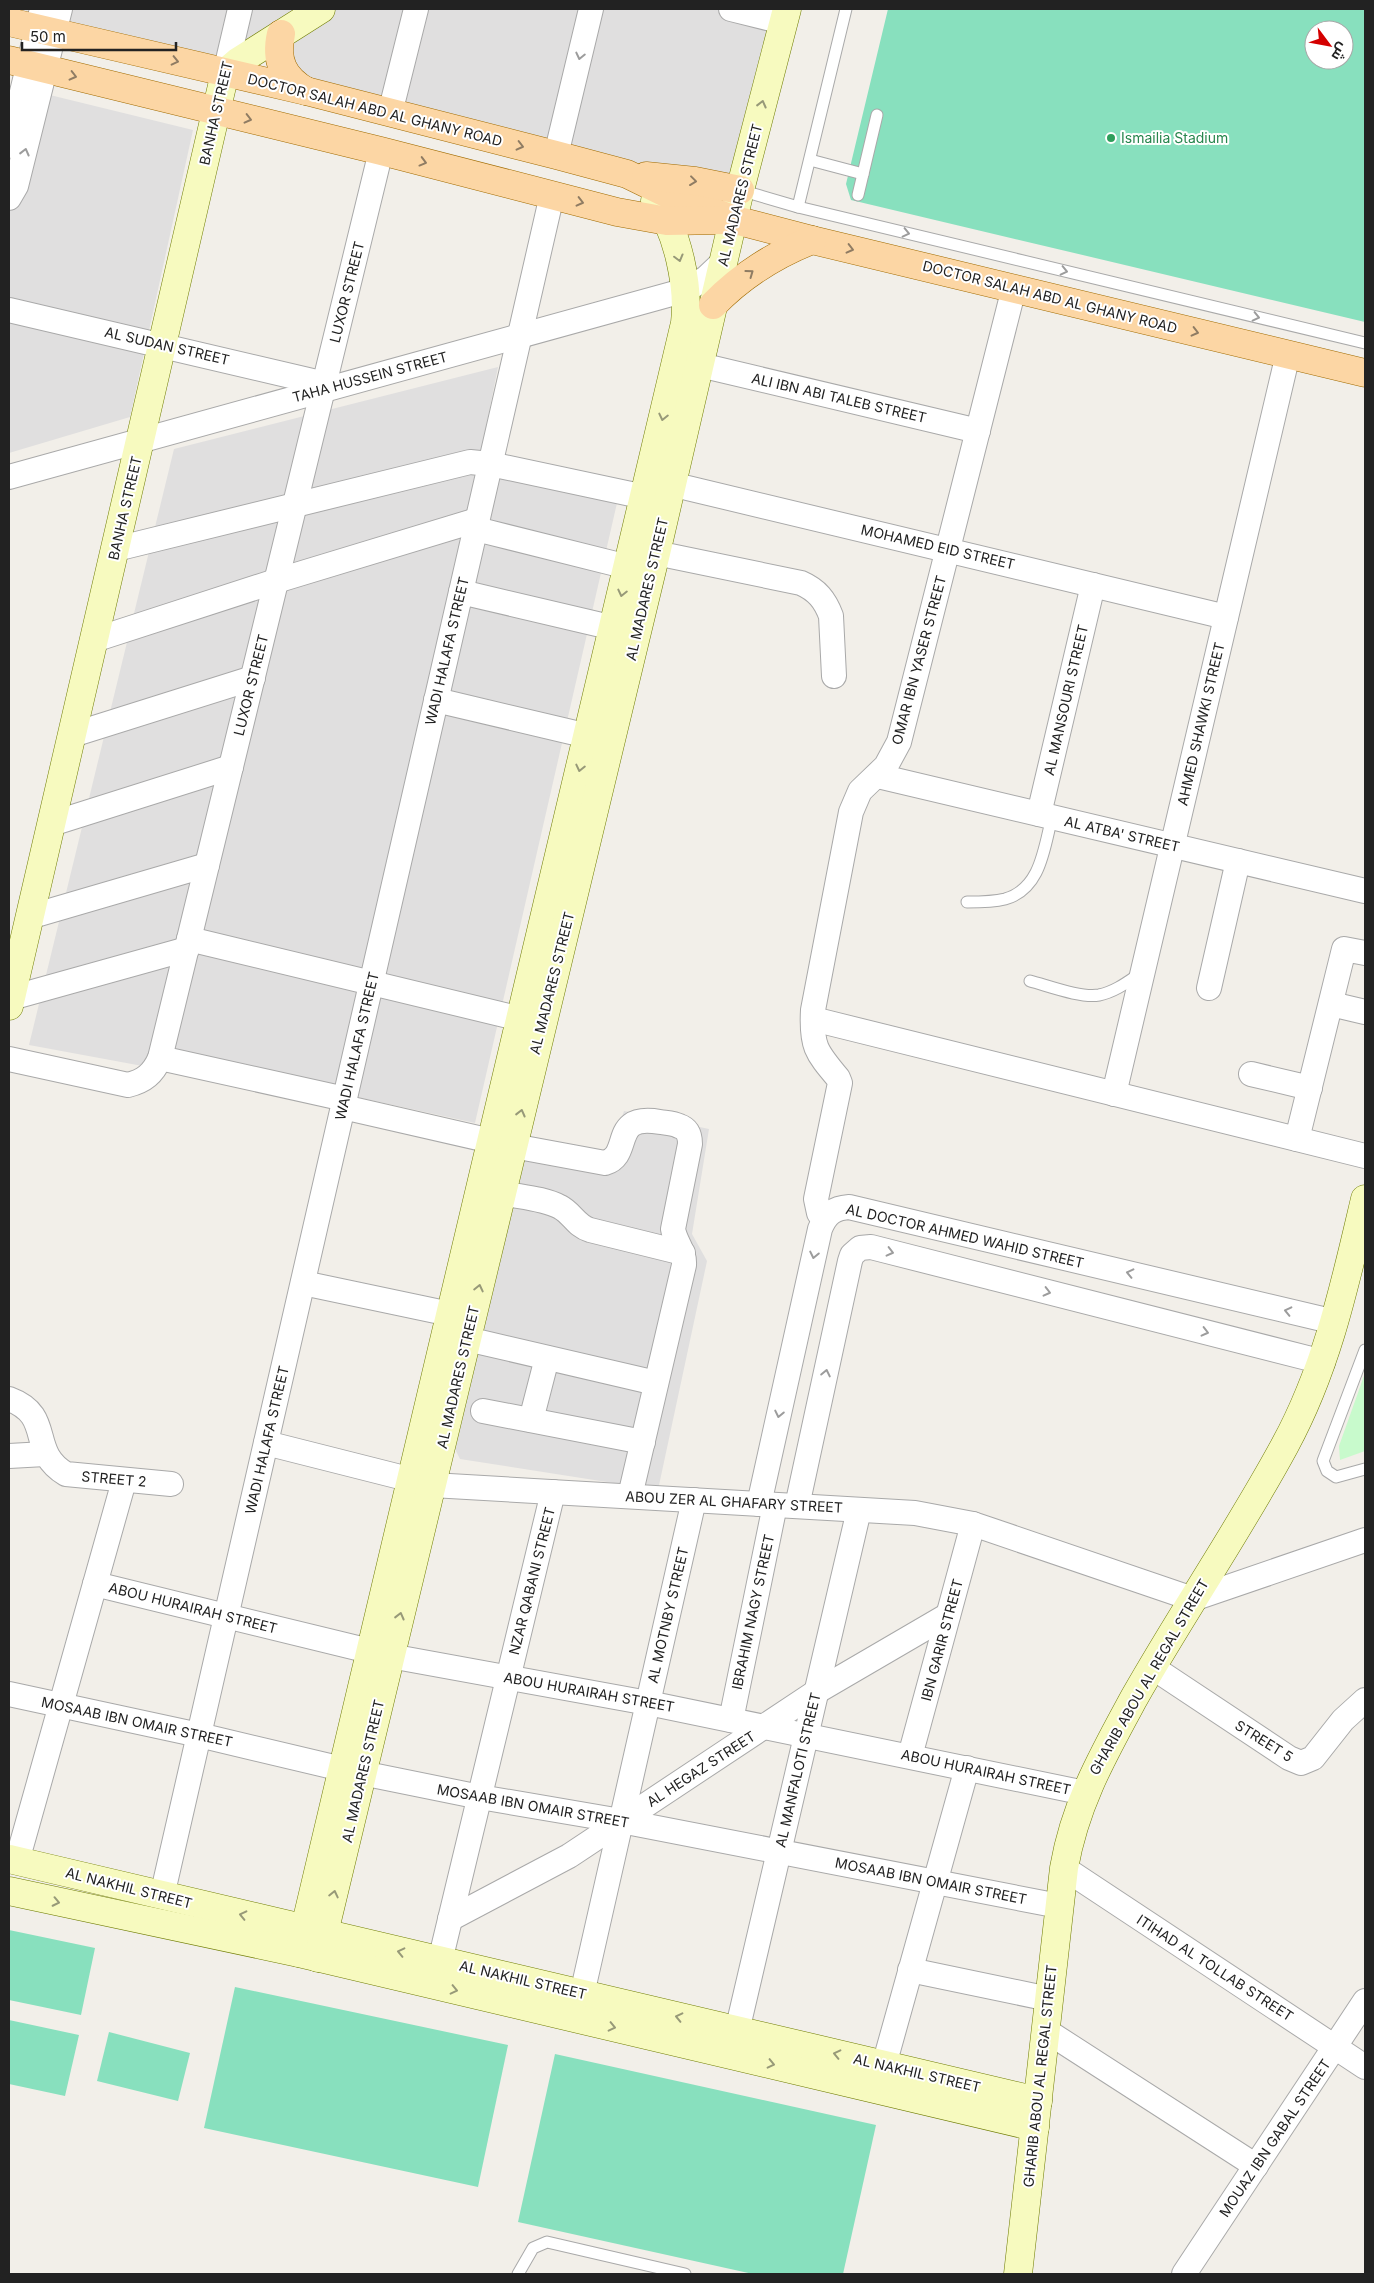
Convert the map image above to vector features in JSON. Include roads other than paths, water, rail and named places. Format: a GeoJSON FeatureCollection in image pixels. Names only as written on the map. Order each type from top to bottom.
{"type":"FeatureCollection","features":[{"type":"Feature","properties":{"kind":"main road"},"geometry":{"type":"LineString","coordinates":[[225,73],[239,61],[321,9]]}},
{"type":"Feature","properties":{"kind":"main road","name":"AL MADARES STREET"},"geometry":{"type":"LineString","coordinates":[[311,1944],[422,1482],[467,1339],[502,1193],[502,1144],[520,1019],[628,566],[655,486],[700,365],[735,220],[740,190],[785,16]]}},
{"type":"Feature","properties":{"kind":"main road","name":"DOCTOR SALAH ABD AL GHANY ROAD"},"geometry":{"type":"LineString","coordinates":[[9,22],[48,20],[225,73],[306,91],[627,174],[674,196],[735,220],[1365,373]]}},
{"type":"Feature","properties":{"kind":"main road"},"geometry":{"type":"LineString","coordinates":[[281,34],[278,47],[282,67],[294,84],[306,91]]}},
{"type":"Feature","properties":{"kind":"main road","name":"DOCTOR SALAH ABD AL GHANY ROAD"},"geometry":{"type":"LineString","coordinates":[[27,65],[381,151],[617,212],[667,221],[735,220]]}},
{"type":"Feature","properties":{"kind":"main road","name":"BANHA STREET"},"geometry":{"type":"LineString","coordinates":[[10,1002],[225,73]]}},
{"type":"Feature","properties":{"kind":"main road"},"geometry":{"type":"LineString","coordinates":[[627,174],[695,181],[740,190]]}},
{"type":"Feature","properties":{"kind":"main road","name":"AL MADARES STREET"},"geometry":{"type":"LineString","coordinates":[[422,1482],[450,1314],[502,1144],[656,552],[655,486],[685,323],[686,290],[667,221],[649,194],[627,174]]}},
{"type":"Feature","properties":{"kind":"main road"},"geometry":{"type":"LineString","coordinates":[[713,305],[727,291],[759,266],[812,240]]}},
{"type":"Feature","properties":{"kind":"main road","name":"GHARIB ABOU AL REGAL STREET"},"geometry":{"type":"LineString","coordinates":[[1018,2274],[1059,1906],[1072,1829],[1084,1793],[1102,1755],[1152,1667],[1285,1445],[1323,1362],[1336,1322],[1365,1199]]}},
{"type":"Feature","properties":{"kind":"main road","name":"AL NAKHIL STREET"},"geometry":{"type":"LineString","coordinates":[[13,1860],[162,1896],[311,1944],[1036,2114]]}},
{"type":"Feature","properties":{"kind":"main road","name":"AL NAKHIL STREET"},"geometry":{"type":"LineString","coordinates":[[9,1891],[311,1944],[440,1961],[884,2065],[1036,2114]]}},
{"type":"Feature","properties":{"kind":"street","name":"BANHA STREET"},"geometry":{"type":"LineString","coordinates":[[225,73],[240,9]]}},
{"type":"Feature","properties":{"kind":"street"},"geometry":{"type":"LineString","coordinates":[[390,113],[416,9]]}},
{"type":"Feature","properties":{"kind":"street"},"geometry":{"type":"LineString","coordinates":[[556,155],[591,9]]}},
{"type":"Feature","properties":{"kind":"street"},"geometry":{"type":"LineString","coordinates":[[731,9],[785,16]]}},
{"type":"Feature","properties":{"kind":"street"},"geometry":{"type":"LineString","coordinates":[[9,146],[27,65],[48,20]]}},
{"type":"Feature","properties":{"kind":"street"},"geometry":{"type":"LineString","coordinates":[[9,198],[16,186],[27,65]]}},
{"type":"Feature","properties":{"kind":"street","name":"LUXOR STREET"},"geometry":{"type":"LineString","coordinates":[[9,1060],[128,1085],[151,1074],[160,1058],[381,151]]}},
{"type":"Feature","properties":{"kind":"street","name":"WADI HALAFA STREET"},"geometry":{"type":"LineString","coordinates":[[162,1896],[552,195]]}},
{"type":"Feature","properties":{"kind":"street","name":"TAHA HUSSEIN STREET"},"geometry":{"type":"LineString","coordinates":[[9,478],[324,387],[686,290],[706,278],[724,261]]}},
{"type":"Feature","properties":{"kind":"street","name":"OMAR IBN YASER STREET"},"geometry":{"type":"LineString","coordinates":[[824,1219],[819,1213],[816,1199],[840,1084],[838,1078],[817,1053],[812,1019],[851,812],[860,791],[878,776],[894,754],[899,742],[1014,288]]}},
{"type":"Feature","properties":{"kind":"street","name":"AL SUDAN STREET"},"geometry":{"type":"LineString","coordinates":[[9,310],[163,345],[324,387]]}},
{"type":"Feature","properties":{"kind":"street","name":"AHMED SHAWKI STREET"},"geometry":{"type":"LineString","coordinates":[[1114,1094],[1288,354]]}},
{"type":"Feature","properties":{"kind":"street","name":"ALI IBN ABI TALEB STREET"},"geometry":{"type":"LineString","coordinates":[[700,365],[978,431]]}},
{"type":"Feature","properties":{"kind":"street","name":"MOHAMED EID STREET"},"geometry":{"type":"LineString","coordinates":[[116,549],[463,463],[490,464],[655,486],[948,550],[1226,616]]}},
{"type":"Feature","properties":{"kind":"street"},"geometry":{"type":"LineString","coordinates":[[94,640],[276,581],[476,525],[628,566]]}},
{"type":"Feature","properties":{"kind":"street"},"geometry":{"type":"LineString","coordinates":[[656,552],[801,583],[817,592],[828,607],[831,616],[834,676]]}},
{"type":"Feature","properties":{"kind":"street","name":"AL MANSOURI STREET"},"geometry":{"type":"LineString","coordinates":[[1045,816],[1093,585]]}},
{"type":"Feature","properties":{"kind":"street"},"geometry":{"type":"LineString","coordinates":[[461,592],[614,628]]}},
{"type":"Feature","properties":{"kind":"street"},"geometry":{"type":"LineString","coordinates":[[72,735],[253,678]]}},
{"type":"Feature","properties":{"kind":"street"},"geometry":{"type":"LineString","coordinates":[[436,700],[588,736]]}},
{"type":"Feature","properties":{"kind":"street"},"geometry":{"type":"LineString","coordinates":[[51,824],[231,767]]}},
{"type":"Feature","properties":{"kind":"street","name":"AL ATBA' STREET"},"geometry":{"type":"LineString","coordinates":[[878,776],[1365,891]]}},
{"type":"Feature","properties":{"kind":"street"},"geometry":{"type":"LineString","coordinates":[[1209,988],[1238,861]]}},
{"type":"Feature","properties":{"kind":"street"},"geometry":{"type":"LineString","coordinates":[[30,918],[207,864]]}},
{"type":"Feature","properties":{"kind":"street"},"geometry":{"type":"LineString","coordinates":[[10,1002],[188,944],[371,983],[520,1019]]}},
{"type":"Feature","properties":{"kind":"street"},"geometry":{"type":"LineString","coordinates":[[1297,1139],[1344,948],[1365,953]]}},
{"type":"Feature","properties":{"kind":"street"},"geometry":{"type":"LineString","coordinates":[[1331,1004],[1365,1012]]}},
{"type":"Feature","properties":{"kind":"street"},"geometry":{"type":"LineString","coordinates":[[812,1019],[1365,1156]]}},
{"type":"Feature","properties":{"kind":"street"},"geometry":{"type":"LineString","coordinates":[[160,1058],[502,1144],[604,1163],[613,1159],[628,1128],[638,1121],[644,1119],[683,1127],[689,1134],[690,1144],[673,1229],[675,1238],[683,1252],[684,1264],[630,1496]]}},
{"type":"Feature","properties":{"kind":"street"},"geometry":{"type":"LineString","coordinates":[[1251,1074],[1310,1088]]}},
{"type":"Feature","properties":{"kind":"street"},"geometry":{"type":"LineString","coordinates":[[502,1193],[561,1207],[578,1225],[590,1230],[683,1252]]}},
{"type":"Feature","properties":{"kind":"street","name":"AL DOCTOR AHMED WAHID STREET"},"geometry":{"type":"LineString","coordinates":[[824,1219],[830,1212],[840,1208],[849,1208],[1336,1322]]}},
{"type":"Feature","properties":{"kind":"street"},"geometry":{"type":"LineString","coordinates":[[777,1505],[820,1229],[824,1219]]}},
{"type":"Feature","properties":{"kind":"street"},"geometry":{"type":"LineString","coordinates":[[777,1505],[850,1261],[852,1255],[860,1248],[871,1247],[1323,1362]]}},
{"type":"Feature","properties":{"kind":"street"},"geometry":{"type":"LineString","coordinates":[[303,1283],[450,1314]]}},
{"type":"Feature","properties":{"kind":"street"},"geometry":{"type":"LineString","coordinates":[[467,1339],[656,1383]]}},
{"type":"Feature","properties":{"kind":"street"},"geometry":{"type":"LineString","coordinates":[[532,1420],[547,1358]]}},
{"type":"Feature","properties":{"kind":"street","name":"STREET 2"},"geometry":{"type":"LineString","coordinates":[[9,1399],[24,1407],[34,1417],[45,1454],[53,1465],[66,1474],[171,1484]]}},
{"type":"Feature","properties":{"kind":"street"},"geometry":{"type":"LineString","coordinates":[[483,1411],[643,1442]]}},
{"type":"Feature","properties":{"kind":"street","name":"ABOU ZER AL GHAFARY STREET"},"geometry":{"type":"LineString","coordinates":[[266,1443],[422,1482],[930,1515],[973,1524],[1193,1599]]}},
{"type":"Feature","properties":{"kind":"street"},"geometry":{"type":"LineString","coordinates":[[9,1456],[45,1454]]}},
{"type":"Feature","properties":{"kind":"street"},"geometry":{"type":"LineString","coordinates":[[13,1860],[61,1706],[124,1481]]}},
{"type":"Feature","properties":{"kind":"street","name":"NZAR QABANI STREET"},"geometry":{"type":"LineString","coordinates":[[440,1961],[553,1492]]}},
{"type":"Feature","properties":{"kind":"street","name":"AL MOTNBY STREET"},"geometry":{"type":"LineString","coordinates":[[582,1994],[694,1500]]}},
{"type":"Feature","properties":{"kind":"street","name":"IBRAHIM NAGY STREET"},"geometry":{"type":"LineString","coordinates":[[731,1720],[777,1505]]}},
{"type":"Feature","properties":{"kind":"street","name":"AL MANFALOTI STREET"},"geometry":{"type":"LineString","coordinates":[[737,2030],[859,1510]]}},
{"type":"Feature","properties":{"kind":"street","name":"IBN GARIR STREET"},"geometry":{"type":"LineString","coordinates":[[910,1756],[973,1524]]}},
{"type":"Feature","properties":{"kind":"street"},"geometry":{"type":"LineString","coordinates":[[1193,1599],[1365,1540]]}},
{"type":"Feature","properties":{"kind":"street","name":"ABOU HURAIRAH STREET"},"geometry":{"type":"LineString","coordinates":[[95,1584],[380,1654],[648,1702],[1084,1793]]}},
{"type":"Feature","properties":{"kind":"street","name":"AL HEGAZ STREET"},"geometry":{"type":"LineString","coordinates":[[450,1919],[569,1856],[816,1692],[948,1615]]}},
{"type":"Feature","properties":{"kind":"street","name":"STREET 5"},"geometry":{"type":"LineString","coordinates":[[1152,1667],[1289,1758],[1301,1763],[1314,1758],[1343,1720],[1365,1700]]}},
{"type":"Feature","properties":{"kind":"street","name":"MOSAAB IBN OMAIR STREET"},"geometry":{"type":"LineString","coordinates":[[9,1694],[199,1735],[352,1771],[480,1797],[621,1821],[1059,1906]]}},
{"type":"Feature","properties":{"kind":"street"},"geometry":{"type":"LineString","coordinates":[[884,2065],[967,1768]]}},
{"type":"Feature","properties":{"kind":"street","name":"ITIHAD AL TOLLAB STREET"},"geometry":{"type":"LineString","coordinates":[[1064,1868],[1365,2067]]}},
{"type":"Feature","properties":{"kind":"street"},"geometry":{"type":"LineString","coordinates":[[910,1970],[1049,1999]]}},
{"type":"Feature","properties":{"kind":"street","name":"MOUAZ IBN GABAL STREET"},"geometry":{"type":"LineString","coordinates":[[1184,2274],[1365,2001]]}},
{"type":"Feature","properties":{"kind":"street"},"geometry":{"type":"LineString","coordinates":[[1045,2030],[1256,2166]]}},
{"type":"Feature","properties":{"kind":"lane"},"geometry":{"type":"LineString","coordinates":[[798,207],[846,9]]}},
{"type":"Feature","properties":{"kind":"lane"},"geometry":{"type":"LineString","coordinates":[[858,195],[877,115]]}},
{"type":"Feature","properties":{"kind":"lane"},"geometry":{"type":"LineString","coordinates":[[810,160],[863,174]]}},
{"type":"Feature","properties":{"kind":"lane"},"geometry":{"type":"LineString","coordinates":[[740,190],[798,207],[1365,343]]}},
{"type":"Feature","properties":{"kind":"lane"},"geometry":{"type":"LineString","coordinates":[[967,902],[1006,899],[1018,894],[1028,885],[1037,875],[1045,816]]}},
{"type":"Feature","properties":{"kind":"lane"},"geometry":{"type":"LineString","coordinates":[[1030,981],[1088,996],[1112,991],[1143,972]]}},
{"type":"Feature","properties":{"kind":"lane"},"geometry":{"type":"LineString","coordinates":[[1365,1350],[1323,1461],[1327,1471],[1336,1477],[1365,1469]]}},
{"type":"Feature","properties":{"kind":"lane"},"geometry":{"type":"LineString","coordinates":[[518,2274],[533,2248],[546,2242],[685,2274]]}},
{"type":"Feature","properties":{"kind":"place","name":"Ismailia Stadium"},"geometry":{"type":"Point","coordinates":[1111,138]}}]}
